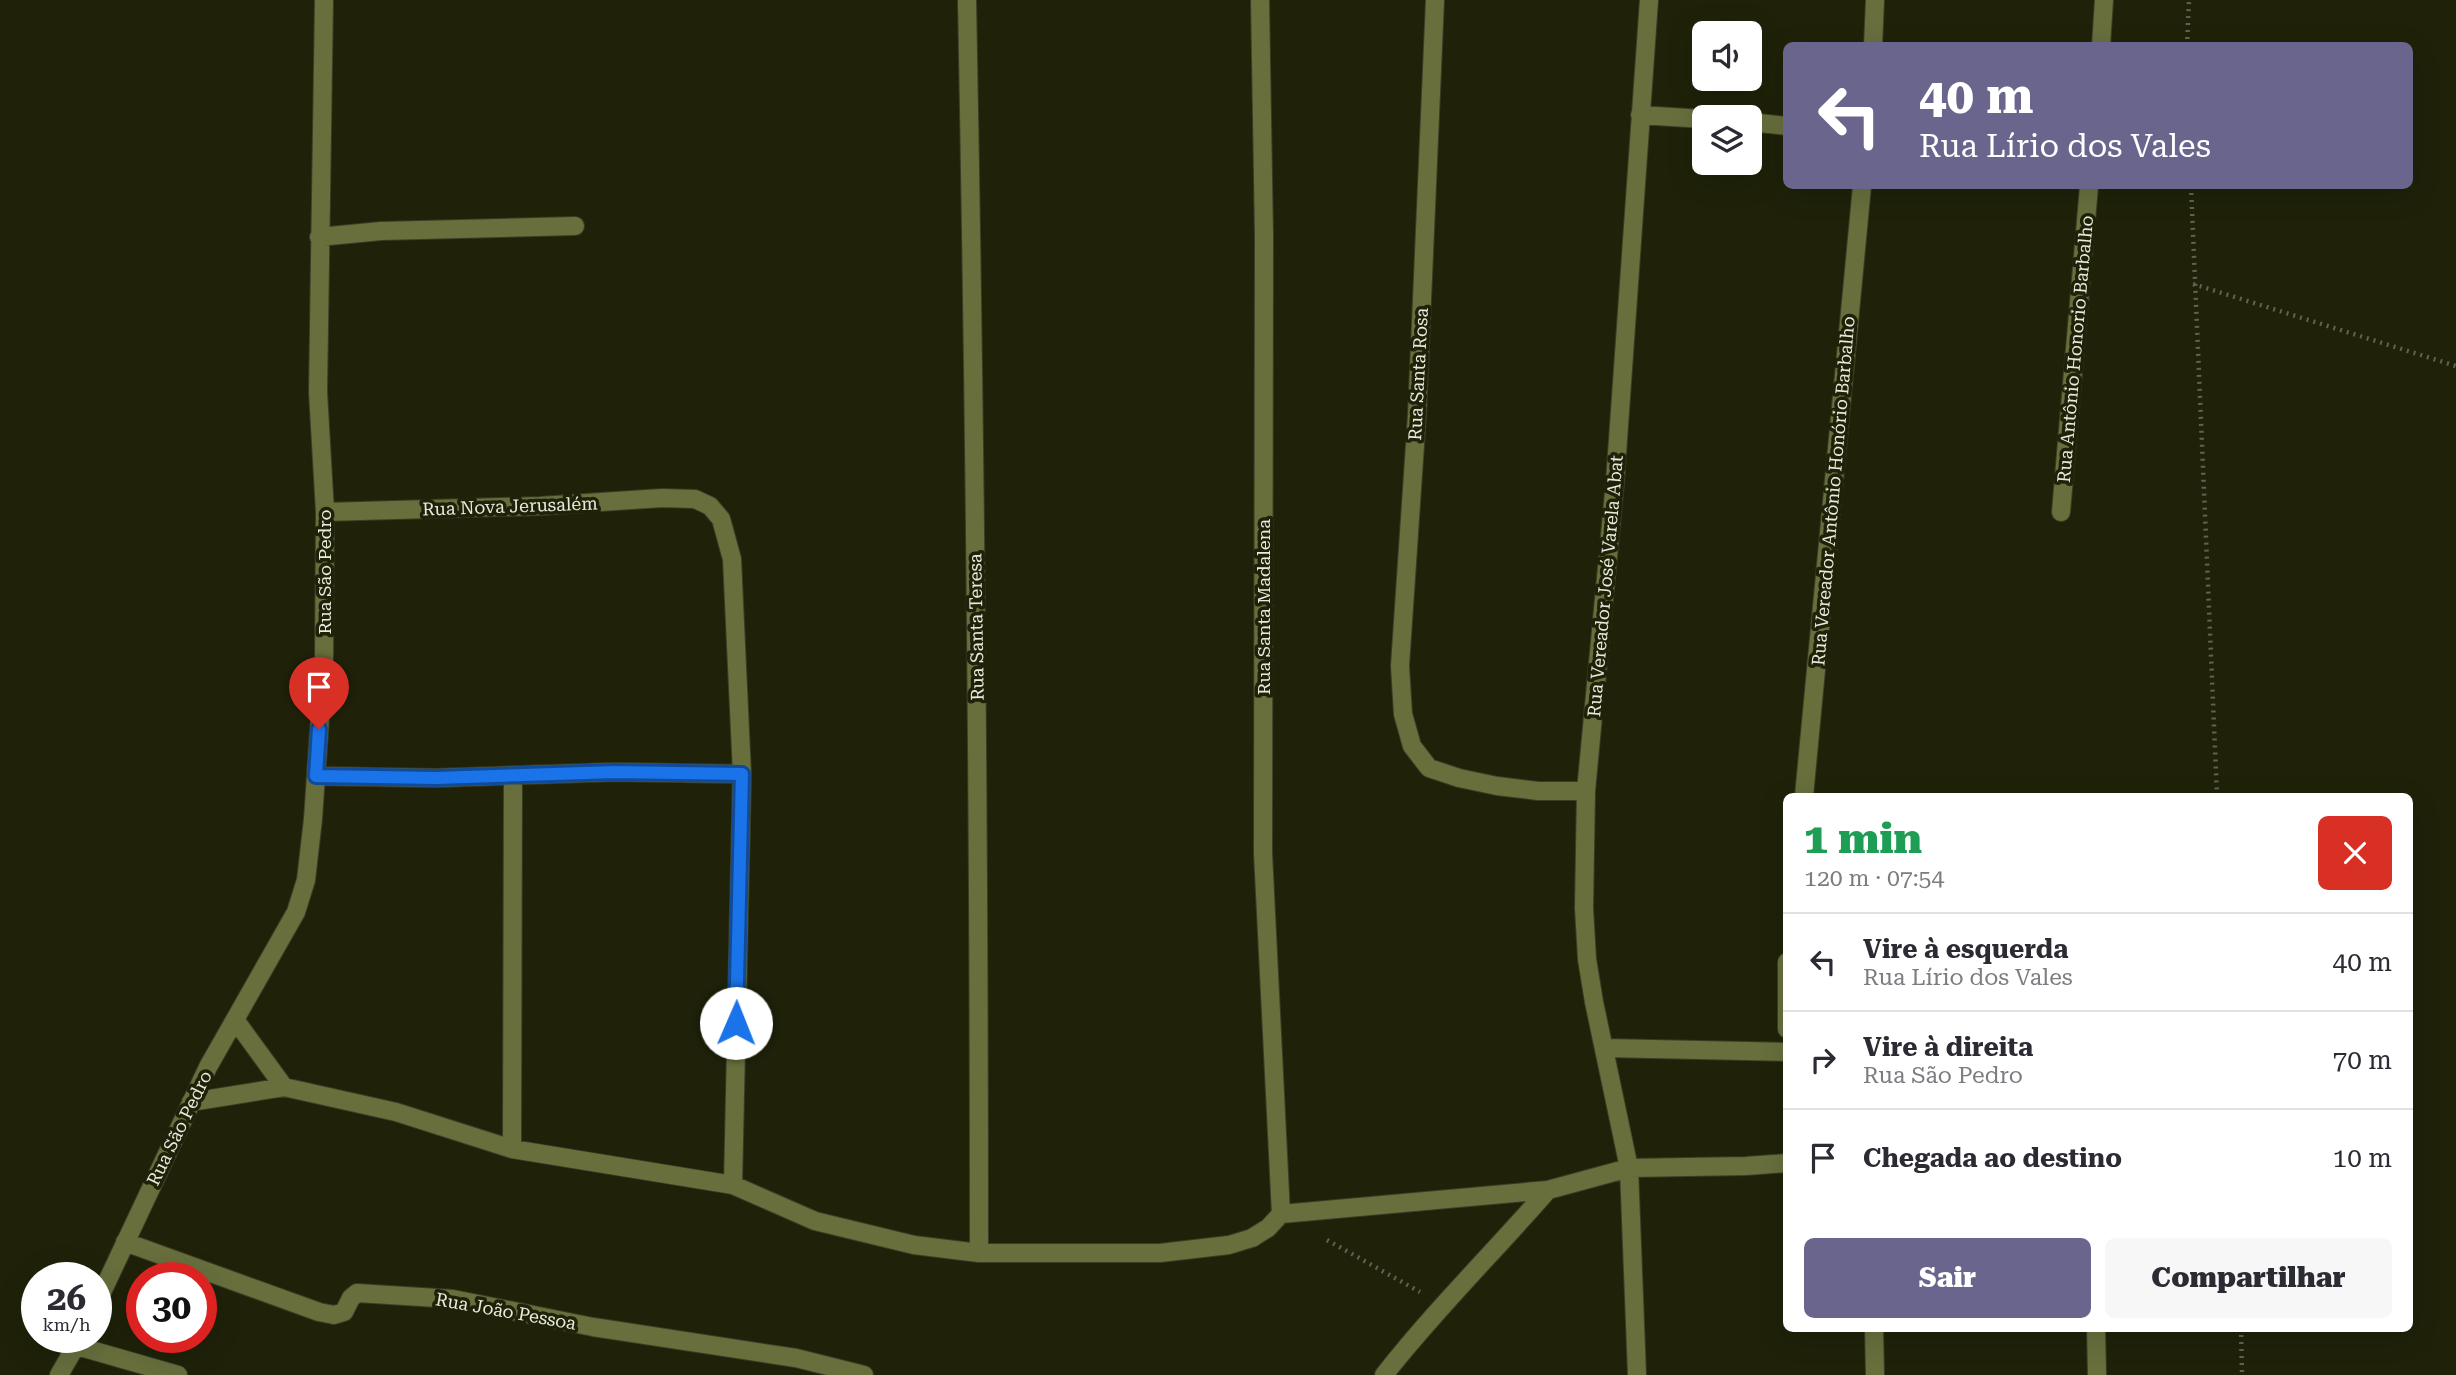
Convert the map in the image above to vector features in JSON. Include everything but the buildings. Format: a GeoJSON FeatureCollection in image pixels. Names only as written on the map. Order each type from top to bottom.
{"type":"FeatureCollection","features":[{"type":"Feature","properties":{"kind":"street","name":"Rua São Pedro"},"geometry":{"type":"LineString","coordinates":[[112,1270],[208,1067],[296,912],[306,880],[324,660],[325,512],[318,392],[324,0]]}},
{"type":"Feature","properties":{"kind":"street","name":"Rua Santa Teresa"},"geometry":{"type":"LineString","coordinates":[[967,0],[973,297],[979,1253]]}},
{"type":"Feature","properties":{"kind":"street","name":"Rua Santa Madalena"},"geometry":{"type":"LineString","coordinates":[[1260,0],[1264,236],[1264,853],[1281,1214]]}},
{"type":"Feature","properties":{"kind":"street","name":"Rua Santa Rosa"},"geometry":{"type":"LineString","coordinates":[[1435,0],[1417,415],[1400,666],[1403,715],[1412,746],[1429,768],[1459,778],[1538,791],[1586,791]]}},
{"type":"Feature","properties":{"kind":"street","name":"Rua Vereador José Varela Abat"},"geometry":{"type":"LineString","coordinates":[[1637,1375],[1629,1168],[1587,959],[1584,908],[1586,791],[1615,482],[1649,0]]}},
{"type":"Feature","properties":{"kind":"street"},"geometry":{"type":"LineString","coordinates":[[1872,42],[1875,0]]}},
{"type":"Feature","properties":{"kind":"street"},"geometry":{"type":"LineString","coordinates":[[2101,42],[2104,0]]}},
{"type":"Feature","properties":{"kind":"street"},"geometry":{"type":"LineString","coordinates":[[1640,115],[1692,118]]}},
{"type":"Feature","properties":{"kind":"street"},"geometry":{"type":"LineString","coordinates":[[1762,123],[1783,125]]}},
{"type":"Feature","properties":{"kind":"street","name":"Rua Vereador Antônio Honório Barbalho"},"geometry":{"type":"LineString","coordinates":[[1804,793],[1862,189]]}},
{"type":"Feature","properties":{"kind":"street","name":"Rua Antônio Honorio Barbalho"},"geometry":{"type":"LineString","coordinates":[[2061,512],[2089,189]]}},
{"type":"Feature","properties":{"kind":"street"},"geometry":{"type":"LineString","coordinates":[[319,237],[381,231],[575,226]]}},
{"type":"Feature","properties":{"kind":"street","name":"Rua Nova Jerusalém"},"geometry":{"type":"LineString","coordinates":[[325,512],[540,506],[662,498],[695,499],[710,506],[720,519],[732,559],[742,774]]}},
{"type":"Feature","properties":{"kind":"street"},"geometry":{"type":"LineString","coordinates":[[316,776],[513,776],[615,772],[742,774],[733,1185]]}},
{"type":"Feature","properties":{"kind":"street"},"geometry":{"type":"LineString","coordinates":[[512,1149],[513,776]]}},
{"type":"Feature","properties":{"kind":"street"},"geometry":{"type":"LineString","coordinates":[[236,1021],[284,1087]]}},
{"type":"Feature","properties":{"kind":"street"},"geometry":{"type":"LineString","coordinates":[[1605,1048],[1783,1052]]}},
{"type":"Feature","properties":{"kind":"street"},"geometry":{"type":"LineString","coordinates":[[191,1102],[284,1087],[396,1112],[512,1149],[733,1185],[815,1221],[914,1245],[979,1253],[1160,1253],[1216,1247],[1252,1238],[1268,1228],[1281,1214],[1548,1190],[1629,1168],[1783,1163]]}},
{"type":"Feature","properties":{"kind":"street"},"geometry":{"type":"LineString","coordinates":[[1384,1375],[1442,1304],[1548,1190]]}},
{"type":"Feature","properties":{"kind":"street","name":"Rua João Pessoa"},"geometry":{"type":"LineString","coordinates":[[125,1242],[319,1312],[334,1315],[344,1312],[351,1297],[357,1293],[453,1298],[593,1328],[796,1358],[864,1375]]}},
{"type":"Feature","properties":{"kind":"street"},"geometry":{"type":"LineString","coordinates":[[1874,1332],[1875,1375]]}},
{"type":"Feature","properties":{"kind":"street"},"geometry":{"type":"LineString","coordinates":[[2096,1332],[2097,1375]]}},
{"type":"Feature","properties":{"kind":"street"},"geometry":{"type":"LineString","coordinates":[[112,1352],[178,1375]]}},
{"type":"Feature","properties":{"kind":"street"},"geometry":{"type":"LineString","coordinates":[[59,1375],[72,1353]]}},
{"type":"Feature","properties":{"kind":"path"},"geometry":{"type":"LineString","coordinates":[[2187,42],[2189,0]]}},
{"type":"Feature","properties":{"kind":"path"},"geometry":{"type":"LineString","coordinates":[[2191,189],[2193,284],[2217,793]]}},
{"type":"Feature","properties":{"kind":"path"},"geometry":{"type":"LineString","coordinates":[[2193,284],[2456,366]]}},
{"type":"Feature","properties":{"kind":"path"},"geometry":{"type":"LineString","coordinates":[[1281,1214],[1442,1304]]}},
{"type":"Feature","properties":{"kind":"path"},"geometry":{"type":"LineString","coordinates":[[2241,1332],[2242,1375]]}},
{"type":"Feature","properties":{"kind":"route"},"geometry":{"type":"LineString","coordinates":[[319,729],[316,776],[436,778],[615,772],[742,774],[736,1023]]}}]}
